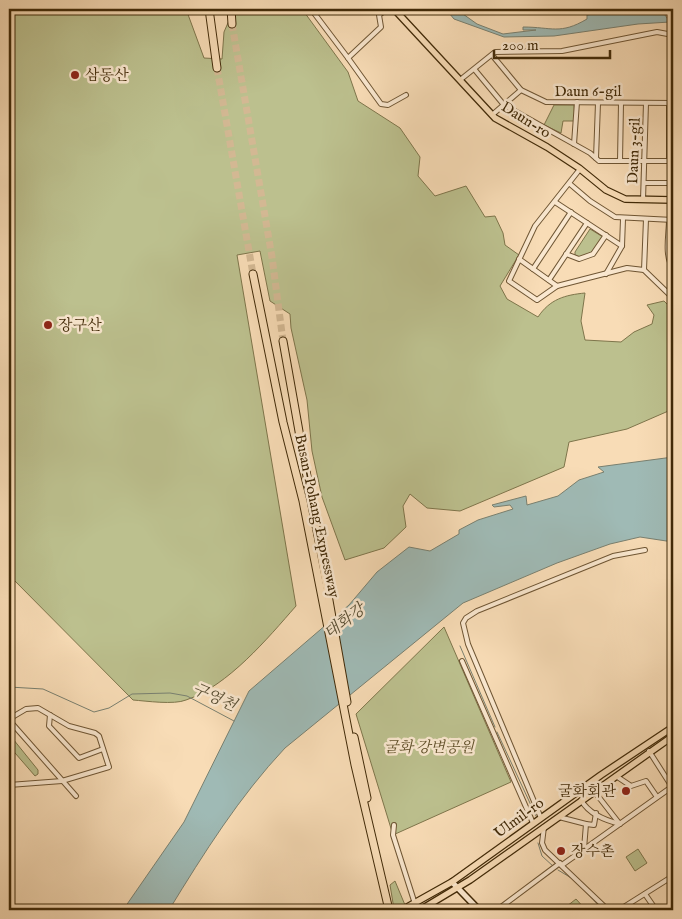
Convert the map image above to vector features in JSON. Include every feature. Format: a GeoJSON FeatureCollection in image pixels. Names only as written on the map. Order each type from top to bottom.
{"type":"FeatureCollection","features":[{"type":"Feature","properties":{"kind":"highway"},"geometry":{"type":"LineString","coordinates":[[209,9],[217,68]]}},
{"type":"Feature","properties":{"kind":"highway"},"geometry":{"type":"LineString","coordinates":[[230,9],[232,24]]}},
{"type":"Feature","properties":{"kind":"highway","name":"Busan-Pohang Expressway"},"geometry":{"type":"LineString","coordinates":[[254,274],[393,910]]}},
{"type":"Feature","properties":{"kind":"highway","name":"Busan-Pohang Expressway"},"geometry":{"type":"LineString","coordinates":[[283,341],[315,551],[355,765],[389,910]]}},
{"type":"Feature","properties":{"kind":"main road","name":"Daun-ro"},"geometry":{"type":"LineString","coordinates":[[394,9],[492,115],[580,169],[606,190],[625,199],[673,200]]}},
{"type":"Feature","properties":{"kind":"main road","name":"Ulmil-ro"},"geometry":{"type":"LineString","coordinates":[[402,910],[452,882],[673,727]]}},
{"type":"Feature","properties":{"kind":"main road","name":"Ulmil-ro"},"geometry":{"type":"LineString","coordinates":[[420,910],[457,888],[673,736]]}},
{"type":"Feature","properties":{"kind":"main road"},"geometry":{"type":"LineString","coordinates":[[452,882],[478,910]]}},
{"type":"Feature","properties":{"kind":"street"},"geometry":{"type":"LineString","coordinates":[[311,9],[381,104],[388,105],[406,95]]}},
{"type":"Feature","properties":{"kind":"street"},"geometry":{"type":"LineString","coordinates":[[348,58],[381,27],[379,15],[387,9]]}},
{"type":"Feature","properties":{"kind":"street"},"geometry":{"type":"LineString","coordinates":[[460,80],[475,70],[495,52],[562,51],[657,32],[673,35]]}},
{"type":"Feature","properties":{"kind":"street","name":"Daun 6-gil"},"geometry":{"type":"LineString","coordinates":[[492,56],[521,90],[546,102],[671,103]]}},
{"type":"Feature","properties":{"kind":"street"},"geometry":{"type":"LineString","coordinates":[[475,70],[504,105],[574,144],[599,161],[671,161],[671,103]]}},
{"type":"Feature","properties":{"kind":"street"},"geometry":{"type":"LineString","coordinates":[[492,115],[521,90]]}},
{"type":"Feature","properties":{"kind":"street"},"geometry":{"type":"LineString","coordinates":[[574,144],[577,102]]}},
{"type":"Feature","properties":{"kind":"street"},"geometry":{"type":"LineString","coordinates":[[596,158],[598,103]]}},
{"type":"Feature","properties":{"kind":"street"},"geometry":{"type":"LineString","coordinates":[[620,161],[621,103]]}},
{"type":"Feature","properties":{"kind":"street","name":"Daun 3-gil"},"geometry":{"type":"LineString","coordinates":[[643,200],[646,103]]}},
{"type":"Feature","properties":{"kind":"street"},"geometry":{"type":"LineString","coordinates":[[580,169],[535,226],[509,281],[537,300],[556,286],[628,268],[644,270],[673,298]]}},
{"type":"Feature","properties":{"kind":"street"},"geometry":{"type":"LineString","coordinates":[[645,183],[673,183]]}},
{"type":"Feature","properties":{"kind":"street"},"geometry":{"type":"LineString","coordinates":[[570,184],[604,211],[624,219],[671,220],[668,256],[673,268]]}},
{"type":"Feature","properties":{"kind":"street"},"geometry":{"type":"LineString","coordinates":[[555,202],[622,246]]}},
{"type":"Feature","properties":{"kind":"street"},"geometry":{"type":"LineString","coordinates":[[533,269],[571,212]]}},
{"type":"Feature","properties":{"kind":"street"},"geometry":{"type":"LineString","coordinates":[[606,274],[622,246],[624,219]]}},
{"type":"Feature","properties":{"kind":"street"},"geometry":{"type":"LineString","coordinates":[[644,270],[646,219]]}},
{"type":"Feature","properties":{"kind":"street"},"geometry":{"type":"LineString","coordinates":[[549,280],[587,223]]}},
{"type":"Feature","properties":{"kind":"street"},"geometry":{"type":"LineString","coordinates":[[566,254],[579,259],[593,254],[606,235]]}},
{"type":"Feature","properties":{"kind":"street"},"geometry":{"type":"LineString","coordinates":[[519,259],[556,286]]}},
{"type":"Feature","properties":{"kind":"street"},"geometry":{"type":"LineString","coordinates":[[541,818],[468,644],[463,623],[466,618],[501,601],[613,556],[645,550]]}},
{"type":"Feature","properties":{"kind":"street"},"geometry":{"type":"LineString","coordinates":[[462,661],[533,824]]}},
{"type":"Feature","properties":{"kind":"street"},"geometry":{"type":"LineString","coordinates":[[9,785],[62,781],[109,767],[96,733],[69,726],[50,715],[32,708],[19,712],[9,720],[62,781],[76,796]]}},
{"type":"Feature","properties":{"kind":"street"},"geometry":{"type":"LineString","coordinates":[[50,715],[49,726],[79,758],[103,749]]}},
{"type":"Feature","properties":{"kind":"street"},"geometry":{"type":"LineString","coordinates":[[493,731],[503,726]]}},
{"type":"Feature","properties":{"kind":"street"},"geometry":{"type":"LineString","coordinates":[[496,910],[672,787],[649,752]]}},
{"type":"Feature","properties":{"kind":"street"},"geometry":{"type":"LineString","coordinates":[[615,776],[631,786],[646,781],[657,797]]}},
{"type":"Feature","properties":{"kind":"street"},"geometry":{"type":"LineString","coordinates":[[594,791],[620,824]]}},
{"type":"Feature","properties":{"kind":"street"},"geometry":{"type":"LineString","coordinates":[[581,800],[585,807],[596,812],[602,819],[620,824]]}},
{"type":"Feature","properties":{"kind":"street"},"geometry":{"type":"LineString","coordinates":[[558,817],[566,821],[594,825],[596,812]]}},
{"type":"Feature","properties":{"kind":"street"},"geometry":{"type":"LineString","coordinates":[[584,849],[586,824]]}},
{"type":"Feature","properties":{"kind":"street"},"geometry":{"type":"LineString","coordinates":[[394,825],[393,835],[415,904]]}},
{"type":"Feature","properties":{"kind":"street"},"geometry":{"type":"LineString","coordinates":[[544,827],[542,843],[545,850],[608,910]]}},
{"type":"Feature","properties":{"kind":"street"},"geometry":{"type":"LineString","coordinates":[[619,910],[673,876]]}},
{"type":"Feature","properties":{"kind":"street"},"geometry":{"type":"LineString","coordinates":[[645,894],[656,910]]}},
{"type":"Feature","properties":{"kind":"green space"},"geometry":{"type":"Polygon","coordinates":[[[9,9],[186,9],[204,58],[222,59],[224,32],[234,9],[302,9],[348,72],[358,101],[400,128],[420,157],[418,176],[435,196],[466,186],[485,217],[495,216],[503,233],[505,245],[519,255],[500,286],[507,299],[538,317],[558,299],[585,293],[581,321],[585,340],[621,342],[634,332],[652,324],[654,315],[647,305],[664,301],[673,310],[673,409],[627,429],[569,442],[564,467],[460,511],[427,508],[410,494],[403,506],[406,527],[384,548],[345,560],[322,497],[312,451],[307,400],[291,328],[290,314],[270,301],[260,251],[237,255],[296,606],[232,673],[202,693],[186,700],[174,702],[133,700],[9,575],[9,9]]]}},
{"type":"Feature","properties":{"kind":"green space"},"geometry":{"type":"Polygon","coordinates":[[[554,105],[574,105],[575,121],[563,121],[561,133],[544,125],[554,105]]]}},
{"type":"Feature","properties":{"kind":"green space"},"geometry":{"type":"Polygon","coordinates":[[[590,229],[603,237],[588,254],[575,257],[575,252],[590,229]]]}},
{"type":"Feature","properties":{"kind":"green space","name":"굴화 강변공원"},"geometry":{"type":"Polygon","coordinates":[[[444,627],[511,782],[393,835],[356,714],[444,627]]]}},
{"type":"Feature","properties":{"kind":"green space"},"geometry":{"type":"Polygon","coordinates":[[[9,734],[38,770],[38,774],[35,776],[9,746],[9,734]]]}},
{"type":"Feature","properties":{"kind":"green space"},"geometry":{"type":"Polygon","coordinates":[[[638,849],[647,863],[635,871],[626,857],[638,849]]]}},
{"type":"Feature","properties":{"kind":"green space"},"geometry":{"type":"Polygon","coordinates":[[[395,881],[405,905],[394,909],[390,885],[395,881]]]}},
{"type":"Feature","properties":{"kind":"green space"},"geometry":{"type":"Polygon","coordinates":[[[576,899],[586,910],[562,910],[576,899]]]}},
{"type":"Feature","properties":{"kind":"water"},"geometry":{"type":"Polygon","coordinates":[[[436,9],[452,9],[477,24],[503,34],[536,30],[523,30],[523,27],[563,29],[587,19],[587,15],[612,11],[619,12],[620,9],[673,9],[673,12],[662,11],[670,22],[638,24],[554,36],[504,37],[454,19],[449,13],[436,9]]]}},
{"type":"Feature","properties":{"kind":"water","name":"태화강"},"geometry":{"type":"Polygon","coordinates":[[[673,457],[673,542],[640,537],[610,544],[557,563],[463,603],[285,748],[237,806],[169,910],[123,910],[184,822],[249,691],[349,605],[377,572],[409,547],[430,551],[459,534],[459,530],[478,520],[513,509],[510,505],[494,507],[492,505],[526,496],[527,505],[558,496],[579,480],[604,472],[598,467],[673,457]]]}},
{"type":"Feature","properties":{"kind":"waterway"},"geometry":{"type":"LineString","coordinates":[[460,646],[495,727]]}},
{"type":"Feature","properties":{"kind":"waterway","name":"구영천"},"geometry":{"type":"LineString","coordinates":[[9,687],[43,689],[94,712],[109,708],[132,694],[170,693],[187,696],[234,721]]}},
{"type":"Feature","properties":{"kind":"waterway"},"geometry":{"type":"LineString","coordinates":[[497,732],[536,816]]}},
{"type":"Feature","properties":{"kind":"waterway"},"geometry":{"type":"LineString","coordinates":[[538,843],[542,856],[554,867]]}},
{"type":"Feature","properties":{"kind":"waterway"},"geometry":{"type":"LineString","coordinates":[[558,870],[573,879]]}},
{"type":"Feature","properties":{"kind":"waterway"},"geometry":{"type":"LineString","coordinates":[[585,891],[603,910]]}},
{"type":"Feature","properties":{"kind":"tunnel"},"geometry":{"type":"LineString","coordinates":[[232,24],[272,257],[283,341]]}},
{"type":"Feature","properties":{"kind":"tunnel"},"geometry":{"type":"LineString","coordinates":[[217,68],[253,274]]}},
{"type":"Feature","properties":{"kind":"place","name":"삼동산"},"geometry":{"type":"Point","coordinates":[75,75]}},
{"type":"Feature","properties":{"kind":"place","name":"장구산"},"geometry":{"type":"Point","coordinates":[48,325]}},
{"type":"Feature","properties":{"kind":"place","name":"굴화회관"},"geometry":{"type":"Point","coordinates":[626,791]}},
{"type":"Feature","properties":{"kind":"place","name":"장수촌"},"geometry":{"type":"Point","coordinates":[561,851]}}]}
